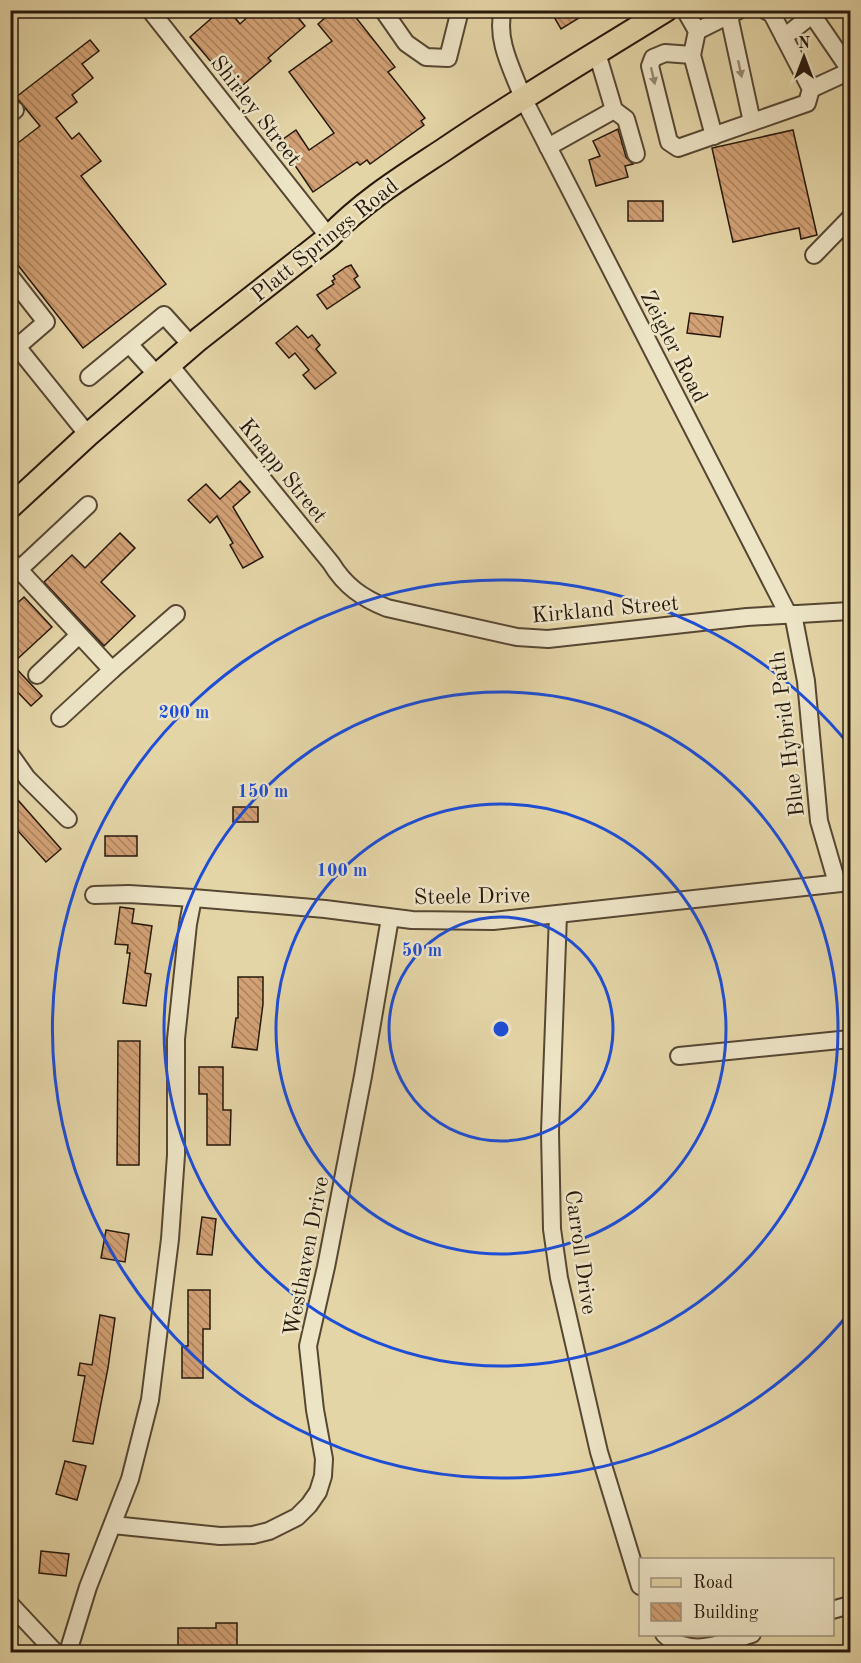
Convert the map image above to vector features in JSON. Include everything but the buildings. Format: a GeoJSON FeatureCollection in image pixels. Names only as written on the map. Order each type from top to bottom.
{"type":"FeatureCollection","features":[{"type":"Feature","properties":{"kind":"main road","name":"Platt Springs Road"},"geometry":{"type":"LineString","coordinates":[[10,507],[191,345],[329,237],[347,218],[387,187],[523,98],[666,10]]}},
{"type":"Feature","properties":{"kind":"street"},"geometry":{"type":"LineString","coordinates":[[383,10],[406,43],[426,57],[448,58],[460,10]]}},
{"type":"Feature","properties":{"kind":"street","name":"Zeigler Road"},"geometry":{"type":"LineString","coordinates":[[502,10],[499,22],[505,53],[523,98],[790,614]]}},
{"type":"Feature","properties":{"kind":"street"},"geometry":{"type":"LineString","coordinates":[[685,10],[697,31],[692,55],[714,136]]}},
{"type":"Feature","properties":{"kind":"street"},"geometry":{"type":"LineString","coordinates":[[692,55],[665,53],[653,58],[650,66],[669,142],[678,148],[807,103],[811,89],[772,14],[765,10]]}},
{"type":"Feature","properties":{"kind":"street","name":"Shirley Street"},"geometry":{"type":"LineString","coordinates":[[158,13],[329,237]]}},
{"type":"Feature","properties":{"kind":"street"},"geometry":{"type":"LineString","coordinates":[[697,31],[734,13],[752,123]]}},
{"type":"Feature","properties":{"kind":"street"},"geometry":{"type":"LineString","coordinates":[[784,36],[810,13],[850,71],[811,89]]}},
{"type":"Feature","properties":{"kind":"street"},"geometry":{"type":"LineString","coordinates":[[597,53],[614,110],[626,119],[636,154]]}},
{"type":"Feature","properties":{"kind":"street"},"geometry":{"type":"LineString","coordinates":[[548,147],[614,110]]}},
{"type":"Feature","properties":{"kind":"street"},"geometry":{"type":"LineString","coordinates":[[814,255],[850,218]]}},
{"type":"Feature","properties":{"kind":"street"},"geometry":{"type":"LineString","coordinates":[[10,276],[46,322],[14,343],[88,435]]}},
{"type":"Feature","properties":{"kind":"street"},"geometry":{"type":"LineString","coordinates":[[89,377],[164,315],[191,345]]}},
{"type":"Feature","properties":{"kind":"street","name":"Knapp Street"},"geometry":{"type":"LineString","coordinates":[[129,344],[163,370],[331,563],[340,577],[367,601]]}},
{"type":"Feature","properties":{"kind":"street"},"geometry":{"type":"LineString","coordinates":[[88,504],[13,569],[112,670]]}},
{"type":"Feature","properties":{"kind":"street","name":"Kirkland Street"},"geometry":{"type":"LineString","coordinates":[[367,601],[420,616],[533,639],[790,614],[850,611]]}},
{"type":"Feature","properties":{"kind":"street"},"geometry":{"type":"LineString","coordinates":[[60,718],[176,614]]}},
{"type":"Feature","properties":{"kind":"street","name":"Blue Hybrid Path"},"geometry":{"type":"LineString","coordinates":[[790,614],[806,681],[819,821],[844,883]]}},
{"type":"Feature","properties":{"kind":"street"},"geometry":{"type":"LineString","coordinates":[[37,675],[80,635]]}},
{"type":"Feature","properties":{"kind":"street"},"geometry":{"type":"LineString","coordinates":[[10,754],[27,778],[68,819]]}},
{"type":"Feature","properties":{"kind":"street","name":"Steele Drive"},"geometry":{"type":"LineString","coordinates":[[94,895],[129,894],[194,898],[325,909],[390,918],[493,921],[844,883]]}},
{"type":"Feature","properties":{"kind":"street"},"geometry":{"type":"LineString","coordinates":[[68,1653],[88,1587],[130,1479],[151,1389],[172,1219],[176,1155],[176,1039],[188,924],[194,898]]}},
{"type":"Feature","properties":{"kind":"street","name":"Carroll Drive"},"geometry":{"type":"LineString","coordinates":[[558,915],[549,1132],[552,1229],[560,1278],[599,1452],[639,1583]]}},
{"type":"Feature","properties":{"kind":"street","name":"Westhaven Drive"},"geometry":{"type":"LineString","coordinates":[[113,1525],[220,1536],[253,1535],[269,1531],[297,1517],[318,1492],[323,1476],[324,1459],[315,1410],[308,1346],[361,1087],[390,918]]}},
{"type":"Feature","properties":{"kind":"street"},"geometry":{"type":"LineString","coordinates":[[679,1056],[850,1039]]}},
{"type":"Feature","properties":{"kind":"street"},"geometry":{"type":"LineString","coordinates":[[834,1609],[850,1605]]}},
{"type":"Feature","properties":{"kind":"street"},"geometry":{"type":"LineString","coordinates":[[14,1614],[55,1653]]}},
{"type":"Feature","properties":{"kind":"street"},"geometry":{"type":"LineString","coordinates":[[665,1636],[692,1648],[708,1648],[749,1636]]}}]}
